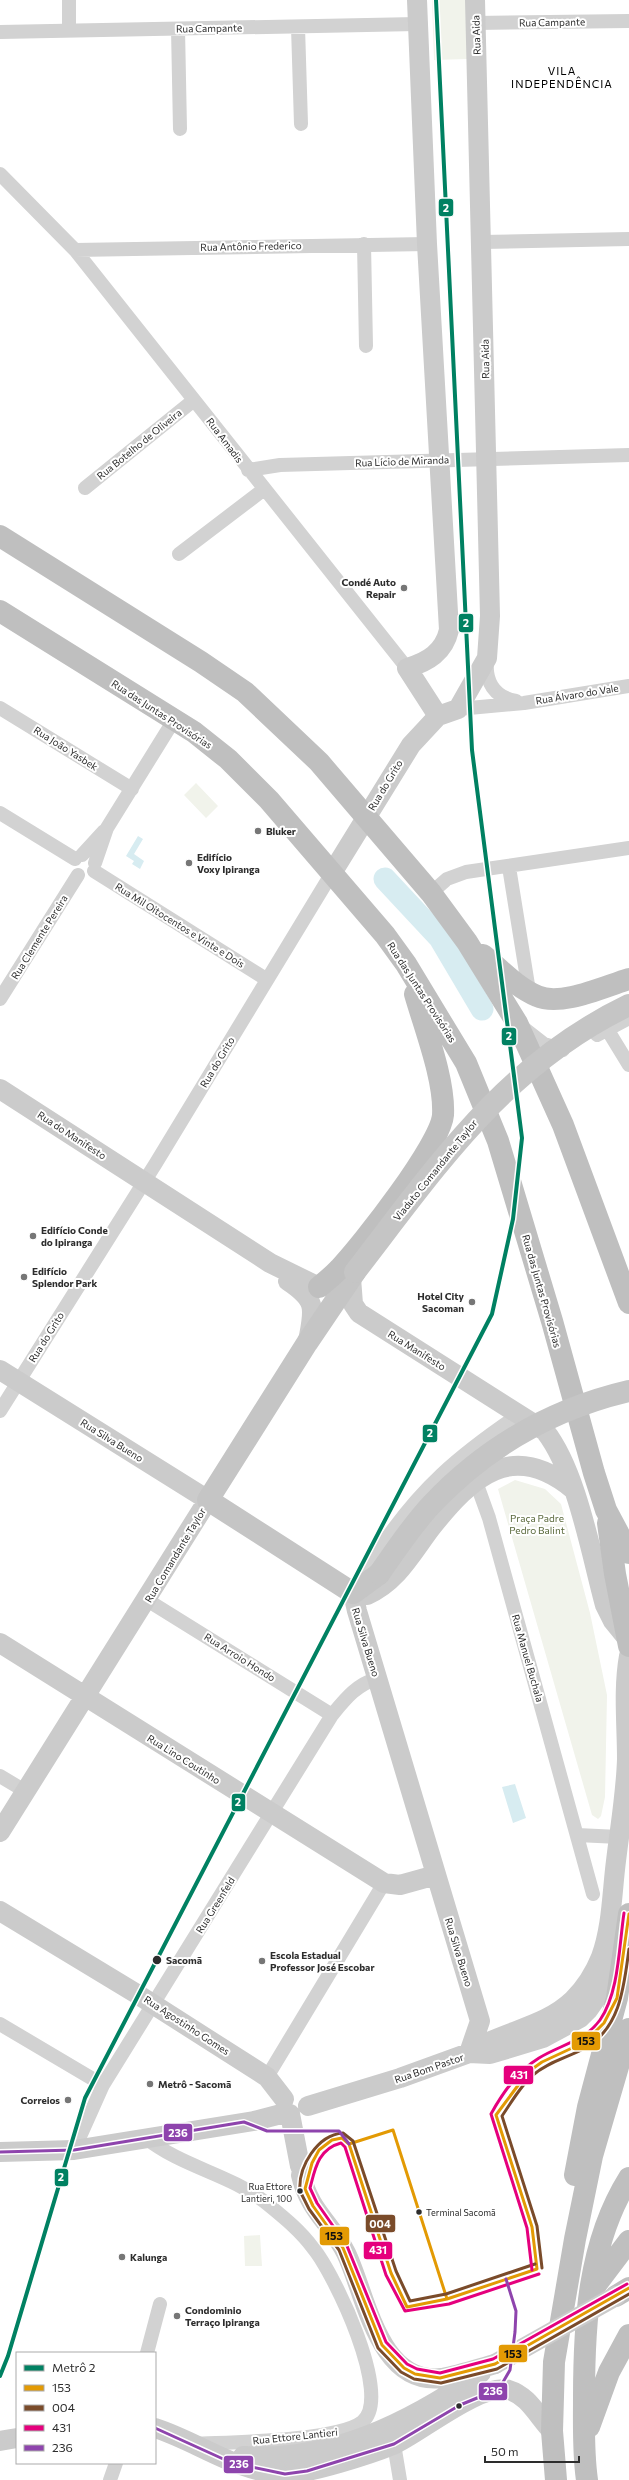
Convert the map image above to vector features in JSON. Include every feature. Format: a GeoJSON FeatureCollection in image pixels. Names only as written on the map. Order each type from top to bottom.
{"type":"FeatureCollection","features":[{"type":"Feature","properties":{"kind":"highway"},"geometry":{"type":"LineString","coordinates":[[0,536],[201,662],[245,692],[304,746],[431,893],[467,942],[517,1022],[563,1126],[629,1303]]}},
{"type":"Feature","properties":{"kind":"highway","name":"Rua das Juntas Provisórias"},"geometry":{"type":"LineString","coordinates":[[0,611],[210,744],[247,776],[336,867],[406,964],[466,1063],[498,1141],[606,1510],[628,1646]]}},
{"type":"Feature","properties":{"kind":"highway"},"geometry":{"type":"LineString","coordinates":[[467,942],[529,991],[547,999],[558,999],[629,978]]}},
{"type":"Feature","properties":{"kind":"highway"},"geometry":{"type":"LineString","coordinates":[[319,1287],[354,1253],[427,1153],[440,1127],[442,1100],[434,1058],[406,964]]}},
{"type":"Feature","properties":{"kind":"highway","name":"Rua das Juntas Provisórias"},"geometry":{"type":"LineString","coordinates":[[606,1510],[629,1553]]}},
{"type":"Feature","properties":{"kind":"highway"},"geometry":{"type":"LineString","coordinates":[[575,2239],[575,2166],[588,2107],[617,1998],[627,1931]]}},
{"type":"Feature","properties":{"kind":"highway"},"geometry":{"type":"LineString","coordinates":[[556,2480],[552,2431],[554,2362],[575,2239],[592,2156],[629,2029]]}},
{"type":"Feature","properties":{"kind":"highway"},"geometry":{"type":"LineString","coordinates":[[587,2480],[584,2441],[584,2367],[589,2293],[606,2225],[629,2178]]}},
{"type":"Feature","properties":{"kind":"highway"},"geometry":{"type":"LineString","coordinates":[[589,2293],[629,2241]]}},
{"type":"Feature","properties":{"kind":"highway"},"geometry":{"type":"LineString","coordinates":[[584,2441],[609,2372],[629,2335]]}},
{"type":"Feature","properties":{"kind":"main road"},"geometry":{"type":"LineString","coordinates":[[407,668],[427,661],[444,647],[449,630],[427,244],[417,0]]}},
{"type":"Feature","properties":{"kind":"main road","name":"Rua Aida"},"geometry":{"type":"LineString","coordinates":[[458,709],[487,658],[490,616],[475,0]]}},
{"type":"Feature","properties":{"kind":"main road","name":"Rua Amadis"},"geometry":{"type":"LineString","coordinates":[[407,668],[438,716]]}},
{"type":"Feature","properties":{"kind":"main road","name":"Rua Álvaro do Vale"},"geometry":{"type":"LineString","coordinates":[[438,716],[458,709]]}},
{"type":"Feature","properties":{"kind":"main road","name":"Rua do Grito"},"geometry":{"type":"LineString","coordinates":[[336,867],[354,835],[411,745],[438,716]]}},
{"type":"Feature","properties":{"kind":"main road","name":"Viaduto Comandante Taylor"},"geometry":{"type":"LineString","coordinates":[[353,1275],[451,1148],[495,1099],[555,1048],[607,1016],[629,1005]]}},
{"type":"Feature","properties":{"kind":"main road","name":"Rua do Manifesto"},"geometry":{"type":"LineString","coordinates":[[0,1088],[144,1181]]}},
{"type":"Feature","properties":{"kind":"main road"},"geometry":{"type":"LineString","coordinates":[[144,1181],[270,1263],[319,1287],[338,1284],[353,1275]]}},
{"type":"Feature","properties":{"kind":"main road"},"geometry":{"type":"LineString","coordinates":[[270,1263],[278,1272],[308,1296],[312,1302],[313,1310],[307,1343]]}},
{"type":"Feature","properties":{"kind":"main road","name":"Rua Comandante Taylor"},"geometry":{"type":"LineString","coordinates":[[0,1832],[307,1343],[353,1275]]}},
{"type":"Feature","properties":{"kind":"main road","name":"Rua Manifesto"},"geometry":{"type":"LineString","coordinates":[[353,1275],[353,1304],[359,1313],[545,1431],[554,1443],[574,1490]]}},
{"type":"Feature","properties":{"kind":"main road","name":"Rua Silva Bueno"},"geometry":{"type":"LineString","coordinates":[[0,1370],[353,1593],[354,1603],[378,1678],[480,2021]]}},
{"type":"Feature","properties":{"kind":"main road"},"geometry":{"type":"LineString","coordinates":[[353,1593],[379,1574],[432,1504],[488,1453],[552,1416],[593,1400],[629,1391]]}},
{"type":"Feature","properties":{"kind":"main road"},"geometry":{"type":"LineString","coordinates":[[353,1593],[366,1595],[392,1579],[449,1506],[476,1482],[505,1466],[520,1464],[537,1467],[551,1473],[574,1490],[606,1605],[613,1621],[628,1646]]}},
{"type":"Feature","properties":{"kind":"main road","name":"Rua Lino Coutinho"},"geometry":{"type":"LineString","coordinates":[[0,1643],[384,1883],[400,1885],[436,1875]]}},
{"type":"Feature","properties":{"kind":"main road","name":"Rua das Juntas Provisórias"},"geometry":{"type":"LineString","coordinates":[[469,2053],[484,2043],[507,2035],[558,2012],[574,1999],[596,1969],[608,1924],[626,1778],[626,1694],[628,1646]]}},
{"type":"Feature","properties":{"kind":"main road","name":"Rua Agostinho Gomes"},"geometry":{"type":"LineString","coordinates":[[0,1911],[154,2004],[267,2077],[292,2108]]}},
{"type":"Feature","properties":{"kind":"main road","name":"Rua Bom Pastor"},"geometry":{"type":"LineString","coordinates":[[0,2152],[74,2150],[254,2121],[292,2108],[400,2078],[469,2053],[490,2054],[543,2038],[580,2018],[595,2002],[607,1983],[627,1931]]}},
{"type":"Feature","properties":{"kind":"main road"},"geometry":{"type":"LineString","coordinates":[[469,2053],[480,2021],[507,2035]]}},
{"type":"Feature","properties":{"kind":"main road"},"geometry":{"type":"LineString","coordinates":[[292,2108],[300,2170],[305,2189],[313,2206],[344,2248],[352,2265],[376,2331],[392,2357],[404,2368],[415,2374],[440,2378],[494,2364]]}},
{"type":"Feature","properties":{"kind":"main road"},"geometry":{"type":"LineString","coordinates":[[285,2470],[314,2452],[343,2445],[381,2431],[456,2390],[494,2364],[625,2289]]}},
{"type":"Feature","properties":{"kind":"main road"},"geometry":{"type":"LineString","coordinates":[[156,2427],[214,2454],[285,2470],[307,2471],[394,2444],[460,2405],[499,2389],[508,2390],[524,2398],[552,2431]]}},
{"type":"Feature","properties":{"kind":"street"},"geometry":{"type":"LineString","coordinates":[[69,0],[69,30]]}},
{"type":"Feature","properties":{"kind":"street","name":"Rua Campante"},"geometry":{"type":"LineString","coordinates":[[475,23],[629,21]]}},
{"type":"Feature","properties":{"kind":"street","name":"Rua Campante"},"geometry":{"type":"LineString","coordinates":[[0,32],[417,24]]}},
{"type":"Feature","properties":{"kind":"street"},"geometry":{"type":"LineString","coordinates":[[298,27],[300,124]]}},
{"type":"Feature","properties":{"kind":"street"},"geometry":{"type":"LineString","coordinates":[[178,29],[180,129]]}},
{"type":"Feature","properties":{"kind":"street","name":"Rua Amadis"},"geometry":{"type":"LineString","coordinates":[[2,181],[75,250],[263,490],[407,668]]}},
{"type":"Feature","properties":{"kind":"street"},"geometry":{"type":"LineString","coordinates":[[482,242],[629,239]]}},
{"type":"Feature","properties":{"kind":"street"},"geometry":{"type":"LineString","coordinates":[[364,244],[366,346]]}},
{"type":"Feature","properties":{"kind":"street","name":"Rua Antônio Frederico"},"geometry":{"type":"LineString","coordinates":[[75,250],[427,244]]}},
{"type":"Feature","properties":{"kind":"street","name":"Rua Botelho de Oliveira"},"geometry":{"type":"LineString","coordinates":[[85,488],[194,400]]}},
{"type":"Feature","properties":{"kind":"street","name":"Rua Lício de Miranda"},"geometry":{"type":"LineString","coordinates":[[248,470],[280,465],[629,455]]}},
{"type":"Feature","properties":{"kind":"street"},"geometry":{"type":"LineString","coordinates":[[179,554],[263,490]]}},
{"type":"Feature","properties":{"kind":"street","name":"Rua Álvaro do Vale"},"geometry":{"type":"LineString","coordinates":[[487,658],[486,673],[493,690],[499,696],[524,703]]}},
{"type":"Feature","properties":{"kind":"street","name":"Rua Álvaro do Vale"},"geometry":{"type":"LineString","coordinates":[[458,709],[524,703],[629,686]]}},
{"type":"Feature","properties":{"kind":"street","name":"Rua João Yasbek"},"geometry":{"type":"LineString","coordinates":[[0,708],[132,789]]}},
{"type":"Feature","properties":{"kind":"street"},"geometry":{"type":"LineString","coordinates":[[108,828],[78,857],[73,868],[78,875],[84,877],[94,867],[108,828],[174,720]]}},
{"type":"Feature","properties":{"kind":"street"},"geometry":{"type":"LineString","coordinates":[[0,813],[78,857],[90,856],[94,867]]}},
{"type":"Feature","properties":{"kind":"street"},"geometry":{"type":"LineString","coordinates":[[431,893],[456,874],[629,848]]}},
{"type":"Feature","properties":{"kind":"street","name":"Rua Mil Oitocentos e Vinte e Dois"},"geometry":{"type":"LineString","coordinates":[[94,867],[266,979]]}},
{"type":"Feature","properties":{"kind":"street","name":"Rua do Grito"},"geometry":{"type":"LineString","coordinates":[[0,1411],[144,1181],[266,979],[336,867]]}},
{"type":"Feature","properties":{"kind":"street"},"geometry":{"type":"LineString","coordinates":[[508,867],[529,991]]}},
{"type":"Feature","properties":{"kind":"street","name":"Rua Clemente Pereira"},"geometry":{"type":"LineString","coordinates":[[0,999],[78,875]]}},
{"type":"Feature","properties":{"kind":"street"},"geometry":{"type":"LineString","coordinates":[[517,1022],[544,1044],[566,1051],[629,1018]]}},
{"type":"Feature","properties":{"kind":"street"},"geometry":{"type":"LineString","coordinates":[[607,1029],[629,1064]]}},
{"type":"Feature","properties":{"kind":"street"},"geometry":{"type":"LineString","coordinates":[[353,1593],[356,1584],[385,1541],[428,1485],[475,1444],[520,1414]]}},
{"type":"Feature","properties":{"kind":"street","name":"Rua Manuel Buchala"},"geometry":{"type":"LineString","coordinates":[[476,1482],[489,1518],[593,1894]]}},
{"type":"Feature","properties":{"kind":"street","name":"Rua Arroio Hondo"},"geometry":{"type":"LineString","coordinates":[[147,1600],[332,1715]]}},
{"type":"Feature","properties":{"kind":"street","name":"Rua Greenfeld"},"geometry":{"type":"LineString","coordinates":[[74,2150],[103,2085],[332,1715],[350,1693],[365,1682],[378,1678]]}},
{"type":"Feature","properties":{"kind":"street"},"geometry":{"type":"LineString","coordinates":[[0,1776],[25,1791]]}},
{"type":"Feature","properties":{"kind":"street"},"geometry":{"type":"LineString","coordinates":[[577,1835],[619,1838]]}},
{"type":"Feature","properties":{"kind":"street"},"geometry":{"type":"LineString","coordinates":[[267,2077],[384,1883]]}},
{"type":"Feature","properties":{"kind":"street"},"geometry":{"type":"LineString","coordinates":[[0,2024],[103,2085]]}},
{"type":"Feature","properties":{"kind":"street","name":"Rua Ettore Lantieri"},"geometry":{"type":"LineString","coordinates":[[146,2138],[164,2153],[241,2185],[284,2218],[314,2248],[333,2280],[358,2335],[372,2395],[368,2415],[354,2428],[302,2437],[193,2444]]}},
{"type":"Feature","properties":{"kind":"street"},"geometry":{"type":"LineString","coordinates":[[147,2352],[160,2304]]}},
{"type":"Feature","properties":{"kind":"street"},"geometry":{"type":"LineString","coordinates":[[394,2444],[400,2480]]}},
{"type":"Feature","properties":{"kind":"street"},"geometry":{"type":"LineString","coordinates":[[110,2480],[116,2464]]}},
{"type":"Feature","properties":{"kind":"green space"},"geometry":{"type":"Polygon","coordinates":[[[432,0],[466,0],[468,59],[434,60],[432,0]]]}},
{"type":"Feature","properties":{"kind":"green space"},"geometry":{"type":"Polygon","coordinates":[[[196,783],[218,806],[206,818],[184,795],[196,783]]]}},
{"type":"Feature","properties":{"kind":"green space","name":"Praça Padre Pedro Balint"},"geometry":{"type":"Polygon","coordinates":[[[515,1480],[545,1489],[561,1504],[590,1613],[607,1695],[605,1797],[601,1816],[598,1819],[592,1815],[498,1489],[515,1480]]]}},
{"type":"Feature","properties":{"kind":"green space"},"geometry":{"type":"Polygon","coordinates":[[[260,2235],[262,2266],[245,2266],[244,2236],[260,2235]]]}},
{"type":"Feature","properties":{"kind":"shaded area"},"geometry":{"type":"Polygon","coordinates":[[[138,836],[143,839],[134,854],[144,861],[140,869],[132,864],[134,861],[126,856],[138,836]]]}},
{"type":"Feature","properties":{"kind":"shaded area"},"geometry":{"type":"Polygon","coordinates":[[[515,1784],[526,1818],[513,1823],[502,1787],[515,1784]]]}},
{"type":"Feature","properties":{"kind":"waterway"},"geometry":{"type":"LineString","coordinates":[[385,879],[440,938],[482,1009]]}},
{"type":"Feature","properties":{"kind":"metro line","name":"2"},"geometry":{"type":"LineString","coordinates":[[0,2376],[8,2356],[85,2098],[492,1314],[513,1219],[522,1138],[472,750],[436,0]]}},
{"type":"Feature","properties":{"kind":"transit line","name":"431"},"geometry":{"type":"LineString","coordinates":[[532,2270],[527,2228],[491,2114],[500,2098],[525,2069],[547,2053],[580,2038],[600,2020],[611,1997],[615,1983],[624,1913]]}},
{"type":"Feature","properties":{"kind":"transit line","name":"153"},"geometry":{"type":"LineString","coordinates":[[407,2307],[447,2299],[537,2269],[532,2227],[496,2115],[528,2072],[542,2062],[585,2042],[604,2023],[617,1998],[629,1914]]}},
{"type":"Feature","properties":{"kind":"transit line","name":"004"},"geometry":{"type":"LineString","coordinates":[[542,2268],[537,2226],[502,2116],[520,2089],[533,2075],[546,2066],[587,2047],[607,2028],[619,2004],[629,1949]]}},
{"type":"Feature","properties":{"kind":"transit line","name":"236"},"geometry":{"type":"LineString","coordinates":[[0,2152],[74,2150],[244,2122],[267,2131],[339,2131],[349,2144]]}},
{"type":"Feature","properties":{"kind":"transit line","name":"153"},"geometry":{"type":"LineString","coordinates":[[349,2144],[393,2130],[447,2299]]}},
{"type":"Feature","properties":{"kind":"transit line","name":"004"},"geometry":{"type":"LineString","coordinates":[[535,2264],[446,2294],[410,2301],[396,2271],[353,2141],[343,2133],[334,2135],[325,2140],[317,2146],[311,2154],[302,2172],[300,2191],[309,2209],[339,2250],[378,2348],[401,2372],[414,2379],[441,2383],[497,2369],[629,2294]]}},
{"type":"Feature","properties":{"kind":"transit line","name":"153"},"geometry":{"type":"LineString","coordinates":[[349,2144],[342,2138],[332,2140],[319,2150],[312,2163],[305,2189],[313,2206],[343,2248],[382,2345],[404,2368],[415,2374],[440,2378],[495,2364],[629,2288]]}},
{"type":"Feature","properties":{"kind":"transit line","name":"431"},"geometry":{"type":"LineString","coordinates":[[539,2274],[449,2304],[405,2311],[386,2275],[345,2147],[341,2143],[333,2146],[322,2155],[316,2167],[310,2188],[317,2203],[347,2246],[386,2342],[407,2364],[417,2369],[440,2373],[493,2359],[627,2284]]}},
{"type":"Feature","properties":{"kind":"transit line","name":"153"},"geometry":{"type":"LineString","coordinates":[[349,2144],[391,2273],[407,2307]]}},
{"type":"Feature","properties":{"kind":"transit line","name":"236"},"geometry":{"type":"LineString","coordinates":[[156,2428],[232,2463],[285,2474],[307,2471],[394,2444],[460,2405],[499,2389],[510,2370],[515,2332],[516,2311],[506,2279]]}},
{"type":"Feature","properties":{"kind":"place","name":"Condé Auto Repair"},"geometry":{"type":"Point","coordinates":[404,588]}},
{"type":"Feature","properties":{"kind":"place","name":"Bluker"},"geometry":{"type":"Point","coordinates":[258,831]}},
{"type":"Feature","properties":{"kind":"place","name":"Edifício Voxy Ipiranga"},"geometry":{"type":"Point","coordinates":[189,863]}},
{"type":"Feature","properties":{"kind":"place","name":"Edifício Conde do Ipiranga"},"geometry":{"type":"Point","coordinates":[33,1236]}},
{"type":"Feature","properties":{"kind":"place","name":"Edifício Splendor Park"},"geometry":{"type":"Point","coordinates":[24,1277]}},
{"type":"Feature","properties":{"kind":"place","name":"Hotel City Sacoman"},"geometry":{"type":"Point","coordinates":[472,1302]}},
{"type":"Feature","properties":{"kind":"place","name":"Sacomã"},"geometry":{"type":"Point","coordinates":[157,1960]}},
{"type":"Feature","properties":{"kind":"place","name":"Escola Estadual Professor José Escobar"},"geometry":{"type":"Point","coordinates":[262,1961]}},
{"type":"Feature","properties":{"kind":"place","name":"Metrô - Sacomã"},"geometry":{"type":"Point","coordinates":[150,2084]}},
{"type":"Feature","properties":{"kind":"place","name":"Correios"},"geometry":{"type":"Point","coordinates":[68,2100]}},
{"type":"Feature","properties":{"kind":"place","name":"Rua Ettore Lantieri, 100"},"geometry":{"type":"Point","coordinates":[300,2191]}},
{"type":"Feature","properties":{"kind":"place","name":"Terminal Sacomã"},"geometry":{"type":"Point","coordinates":[419,2212]}},
{"type":"Feature","properties":{"kind":"place","name":"Kalunga"},"geometry":{"type":"Point","coordinates":[122,2257]}},
{"type":"Feature","properties":{"kind":"place","name":"Condominio Terraço Ipiranga"},"geometry":{"type":"Point","coordinates":[177,2316]}},
{"type":"Feature","properties":{"kind":"district","name":"VILA INDEPENDÊNCIA"},"geometry":{"type":"Point","coordinates":[562,77]}}]}
